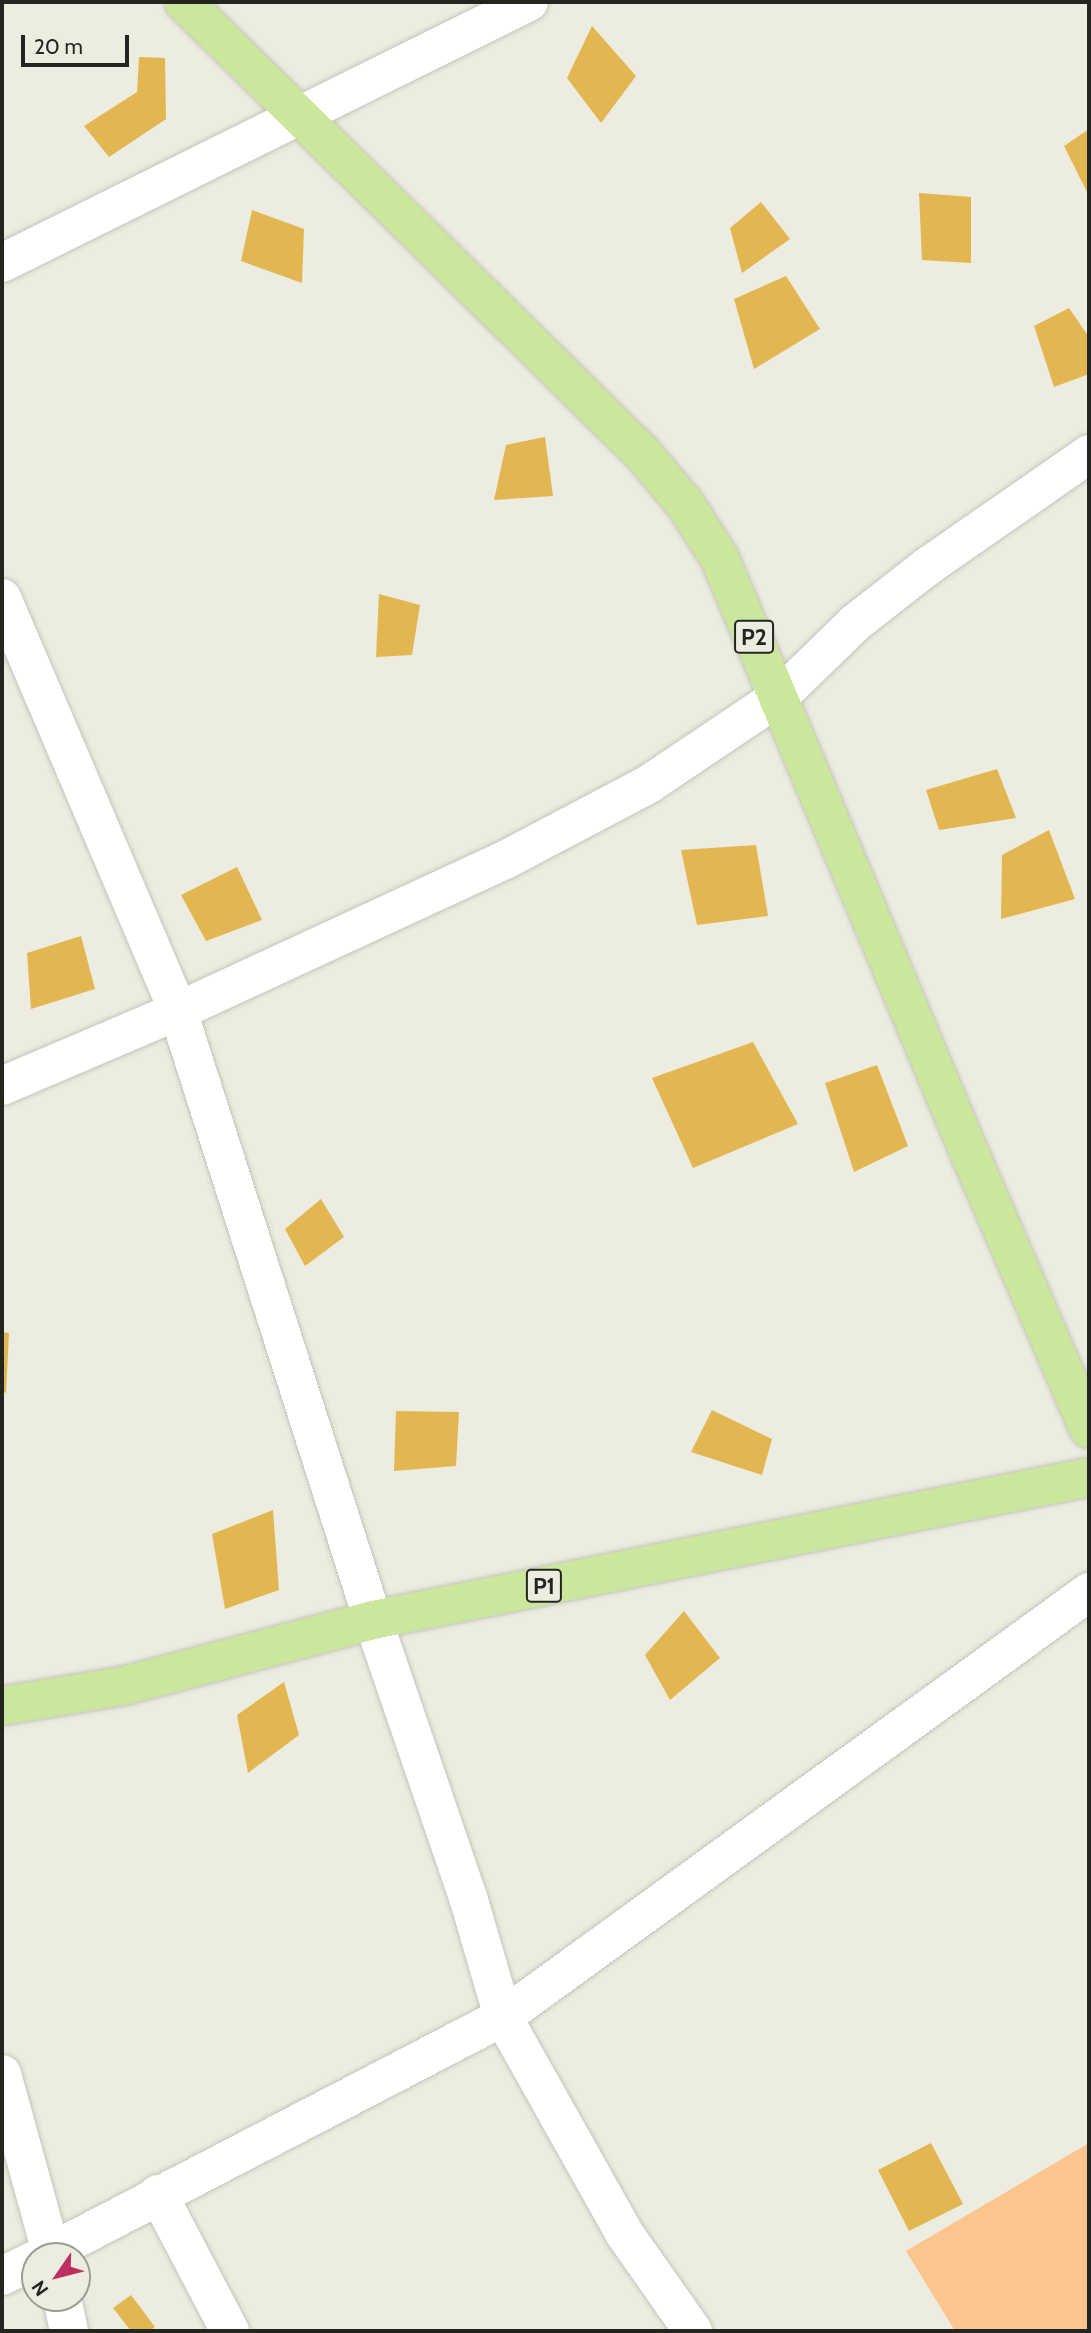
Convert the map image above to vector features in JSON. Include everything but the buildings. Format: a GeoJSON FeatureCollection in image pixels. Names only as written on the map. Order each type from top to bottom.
{"type":"FeatureCollection","features":[{"type":"Feature","properties":{"kind":"main road","name":"P2"},"geometry":{"type":"LineString","coordinates":[[184,2],[643,454],[685,504],[720,559],[780,696],[972,1159],[1089,1429]]}},
{"type":"Feature","properties":{"kind":"main road","name":"P1"},"geometry":{"type":"LineString","coordinates":[[2,1706],[127,1685],[373,1620],[1089,1477]]}},
{"type":"Feature","properties":{"kind":"street"},"geometry":{"type":"LineString","coordinates":[[2,263],[529,2]]}},
{"type":"Feature","properties":{"kind":"street"},"geometry":{"type":"LineString","coordinates":[[2,1086],[178,1011],[553,834],[649,784],[780,696],[855,623],[928,566],[1089,454]]}},
{"type":"Feature","properties":{"kind":"street"},"geometry":{"type":"LineString","coordinates":[[2,598],[178,1011],[373,1620],[468,1896],[503,2017],[624,2233],[693,2331]]}},
{"type":"Feature","properties":{"kind":"street"},"geometry":{"type":"LineString","coordinates":[[71,2242],[158,2194],[503,2017],[1089,1592]]}},
{"type":"Feature","properties":{"kind":"street"},"geometry":{"type":"LineString","coordinates":[[2,2074],[42,2242]]}},
{"type":"Feature","properties":{"kind":"street"},"geometry":{"type":"LineString","coordinates":[[158,2194],[230,2331]]}},
{"type":"Feature","properties":{"kind":"street"},"geometry":{"type":"LineString","coordinates":[[2,2276],[21,2267]]}},
{"type":"Feature","properties":{"kind":"street"},"geometry":{"type":"LineString","coordinates":[[65,2312],[69,2331]]}},
{"type":"Feature","properties":{"kind":"shaded area"},"geometry":{"type":"Polygon","coordinates":[[[1089,2143],[1089,2331],[955,2331],[906,2251],[1089,2143]]]}}]}
